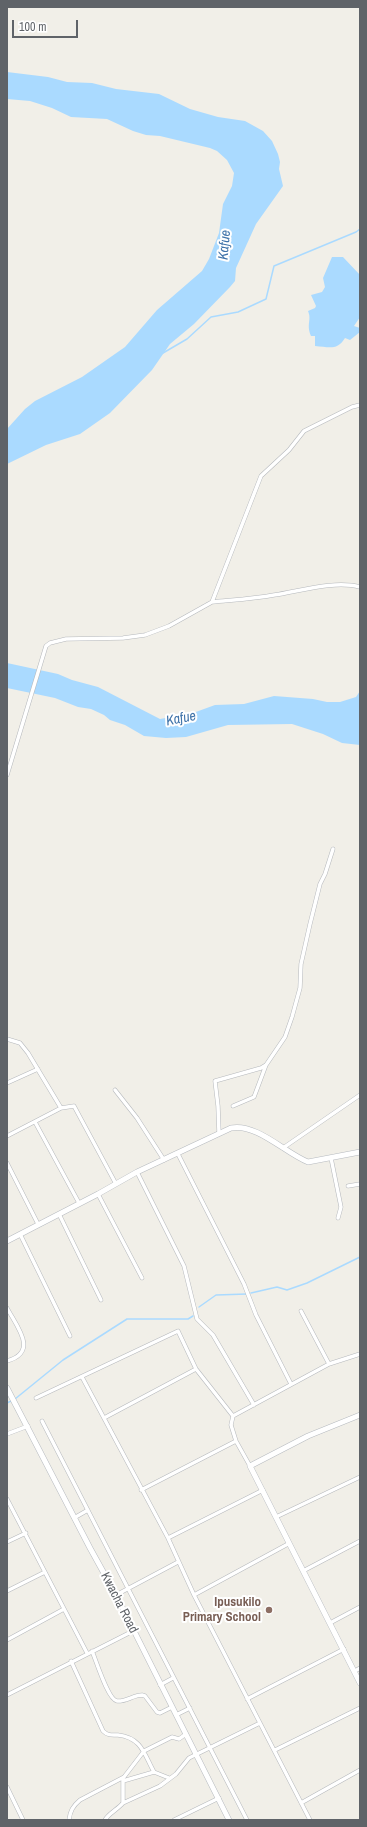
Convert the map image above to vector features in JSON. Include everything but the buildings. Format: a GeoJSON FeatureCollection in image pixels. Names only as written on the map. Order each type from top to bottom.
{"type":"FeatureCollection","features":[{"type":"Feature","properties":{"kind":"street"},"geometry":{"type":"LineString","coordinates":[[212,602],[261,476],[289,450],[304,431],[352,407],[360,405]]}},
{"type":"Feature","properties":{"kind":"street"},"geometry":{"type":"LineString","coordinates":[[7,775],[44,651],[50,643],[66,639],[123,638],[145,635],[168,626],[212,602],[272,596],[334,585],[360,587]]}},
{"type":"Feature","properties":{"kind":"street"},"geometry":{"type":"LineString","coordinates":[[233,1106],[254,1097],[266,1065],[285,1037],[300,988],[301,964],[320,884],[325,874],[333,849]]}},
{"type":"Feature","properties":{"kind":"street"},"geometry":{"type":"LineString","coordinates":[[7,1043],[9,1039],[23,1046],[61,1108]]}},
{"type":"Feature","properties":{"kind":"street"},"geometry":{"type":"LineString","coordinates":[[219,1133],[215,1081],[261,1068],[266,1065]]}},
{"type":"Feature","properties":{"kind":"street"},"geometry":{"type":"LineString","coordinates":[[7,1083],[38,1069]]}},
{"type":"Feature","properties":{"kind":"street"},"geometry":{"type":"LineString","coordinates":[[115,1090],[164,1160]]}},
{"type":"Feature","properties":{"kind":"street"},"geometry":{"type":"LineString","coordinates":[[283,1148],[360,1095]]}},
{"type":"Feature","properties":{"kind":"street"},"geometry":{"type":"LineString","coordinates":[[7,1136],[61,1108],[70,1106],[76,1109],[116,1184]]}},
{"type":"Feature","properties":{"kind":"street"},"geometry":{"type":"LineString","coordinates":[[36,1122],[79,1203]]}},
{"type":"Feature","properties":{"kind":"street"},"geometry":{"type":"LineString","coordinates":[[7,1240],[98,1194],[137,1172],[231,1128],[244,1127],[308,1162],[360,1152]]}},
{"type":"Feature","properties":{"kind":"street"},"geometry":{"type":"LineString","coordinates":[[178,1154],[246,1288],[256,1315],[291,1384]]}},
{"type":"Feature","properties":{"kind":"street"},"geometry":{"type":"LineString","coordinates":[[331,1158],[341,1207],[338,1218]]}},
{"type":"Feature","properties":{"kind":"street"},"geometry":{"type":"LineString","coordinates":[[7,1163],[38,1224]]}},
{"type":"Feature","properties":{"kind":"street"},"geometry":{"type":"LineString","coordinates":[[137,1172],[184,1266],[197,1319],[213,1335],[254,1405]]}},
{"type":"Feature","properties":{"kind":"street"},"geometry":{"type":"LineString","coordinates":[[348,1186],[360,1184]]}},
{"type":"Feature","properties":{"kind":"street"},"geometry":{"type":"LineString","coordinates":[[98,1194],[142,1278]]}},
{"type":"Feature","properties":{"kind":"street"},"geometry":{"type":"LineString","coordinates":[[59,1214],[102,1300]]}},
{"type":"Feature","properties":{"kind":"street"},"geometry":{"type":"LineString","coordinates":[[20,1234],[70,1336]]}},
{"type":"Feature","properties":{"kind":"street"},"geometry":{"type":"LineString","coordinates":[[7,1308],[23,1339],[24,1347],[23,1353],[7,1362]]}},
{"type":"Feature","properties":{"kind":"street"},"geometry":{"type":"LineString","coordinates":[[301,1311],[329,1364]]}},
{"type":"Feature","properties":{"kind":"street"},"geometry":{"type":"LineString","coordinates":[[36,1398],[75,1378],[82,1377],[177,1331],[196,1368],[233,1416]]}},
{"type":"Feature","properties":{"kind":"street"},"geometry":{"type":"LineString","coordinates":[[360,1354],[329,1364],[291,1384],[233,1416],[231,1425],[236,1441],[263,1490],[288,1544],[344,1649],[360,1683]]}},
{"type":"Feature","properties":{"kind":"street"},"geometry":{"type":"LineString","coordinates":[[104,1418],[196,1368]]}},
{"type":"Feature","properties":{"kind":"street"},"geometry":{"type":"LineString","coordinates":[[82,1377],[168,1538],[194,1595],[310,1820]]}},
{"type":"Feature","properties":{"kind":"street","name":"Kwacha Road"},"geometry":{"type":"LineString","coordinates":[[7,1388],[28,1426],[74,1518],[116,1595],[229,1820]]}},
{"type":"Feature","properties":{"kind":"street"},"geometry":{"type":"LineString","coordinates":[[250,1466],[308,1436],[360,1415]]}},
{"type":"Feature","properties":{"kind":"street"},"geometry":{"type":"LineString","coordinates":[[42,1421],[173,1678],[248,1820]]}},
{"type":"Feature","properties":{"kind":"street"},"geometry":{"type":"LineString","coordinates":[[7,1434],[28,1426]]}},
{"type":"Feature","properties":{"kind":"street"},"geometry":{"type":"LineString","coordinates":[[141,1490],[236,1441]]}},
{"type":"Feature","properties":{"kind":"street"},"geometry":{"type":"LineString","coordinates":[[276,1517],[360,1477]]}},
{"type":"Feature","properties":{"kind":"street"},"geometry":{"type":"LineString","coordinates":[[168,1538],[263,1490]]}},
{"type":"Feature","properties":{"kind":"street"},"geometry":{"type":"LineString","coordinates":[[7,1498],[87,1653]]}},
{"type":"Feature","properties":{"kind":"street"},"geometry":{"type":"LineString","coordinates":[[74,1518],[88,1510]]}},
{"type":"Feature","properties":{"kind":"street"},"geometry":{"type":"LineString","coordinates":[[7,1542],[26,1533]]}},
{"type":"Feature","properties":{"kind":"street"},"geometry":{"type":"LineString","coordinates":[[303,1571],[360,1541]]}},
{"type":"Feature","properties":{"kind":"street"},"geometry":{"type":"LineString","coordinates":[[194,1595],[288,1544]]}},
{"type":"Feature","properties":{"kind":"street"},"geometry":{"type":"LineString","coordinates":[[116,1595],[178,1562]]}},
{"type":"Feature","properties":{"kind":"street"},"geometry":{"type":"LineString","coordinates":[[7,1591],[45,1572]]}},
{"type":"Feature","properties":{"kind":"street"},"geometry":{"type":"LineString","coordinates":[[330,1622],[360,1607]]}},
{"type":"Feature","properties":{"kind":"street"},"geometry":{"type":"LineString","coordinates":[[7,1640],[64,1609]]}},
{"type":"Feature","properties":{"kind":"street"},"geometry":{"type":"LineString","coordinates":[[7,1695],[71,1661],[133,1631]]}},
{"type":"Feature","properties":{"kind":"street"},"geometry":{"type":"LineString","coordinates":[[248,1699],[344,1649]]}},
{"type":"Feature","properties":{"kind":"street"},"geometry":{"type":"LineString","coordinates":[[92,1651],[108,1692],[113,1700],[118,1701],[142,1695],[145,1696],[157,1712],[160,1713],[172,1707]]}},
{"type":"Feature","properties":{"kind":"street"},"geometry":{"type":"LineString","coordinates":[[71,1661],[103,1731],[109,1735],[116,1735],[131,1739],[144,1751],[154,1772]]}},
{"type":"Feature","properties":{"kind":"street"},"geometry":{"type":"LineString","coordinates":[[354,1671],[360,1668]]}},
{"type":"Feature","properties":{"kind":"street"},"geometry":{"type":"LineString","coordinates":[[160,1685],[173,1678]]}},
{"type":"Feature","properties":{"kind":"street"},"geometry":{"type":"LineString","coordinates":[[176,1715],[190,1708]]}},
{"type":"Feature","properties":{"kind":"street"},"geometry":{"type":"LineString","coordinates":[[275,1750],[360,1708]]}},
{"type":"Feature","properties":{"kind":"street"},"geometry":{"type":"LineString","coordinates":[[105,1820],[106,1817],[115,1812],[124,1803],[150,1792],[168,1778],[176,1774],[188,1759],[260,1723]]}},
{"type":"Feature","properties":{"kind":"street"},"geometry":{"type":"LineString","coordinates":[[124,1803],[124,1779],[144,1751],[172,1737],[179,1739],[186,1734]]}},
{"type":"Feature","properties":{"kind":"street"},"geometry":{"type":"LineString","coordinates":[[301,1803],[360,1770]]}},
{"type":"Feature","properties":{"kind":"street"},"geometry":{"type":"LineString","coordinates":[[69,1820],[70,1812],[80,1800],[124,1779],[154,1772],[168,1778]]}},
{"type":"Feature","properties":{"kind":"street"},"geometry":{"type":"LineString","coordinates":[[7,1787],[23,1820]]}},
{"type":"Feature","properties":{"kind":"street"},"geometry":{"type":"LineString","coordinates":[[174,1820],[219,1798]]}},
{"type":"Feature","properties":{"kind":"water","name":"Kafue"},"geometry":{"type":"Polygon","coordinates":[[[7,72],[48,77],[67,82],[92,83],[116,89],[159,94],[190,109],[218,117],[245,121],[263,131],[272,141],[280,162],[279,169],[283,186],[256,224],[236,268],[235,281],[194,324],[170,344],[152,370],[110,413],[80,434],[46,445],[7,464],[7,429],[25,409],[35,401],[82,377],[125,347],[157,310],[202,271],[209,259],[219,233],[223,204],[232,186],[234,173],[227,160],[217,151],[210,148],[160,136],[146,135],[133,131],[107,119],[71,117],[52,108],[30,101],[7,99],[7,72]]]}},
{"type":"Feature","properties":{"kind":"water"},"geometry":{"type":"Polygon","coordinates":[[[332,257],[343,257],[360,275],[360,317],[354,326],[360,328],[360,332],[350,340],[345,338],[336,347],[315,346],[315,336],[311,336],[309,328],[308,311],[316,306],[311,295],[322,292],[325,287],[323,278],[332,257]]]}},
{"type":"Feature","properties":{"kind":"water","name":"Kafue"},"geometry":{"type":"Polygon","coordinates":[[[7,663],[58,674],[72,680],[98,687],[160,719],[193,713],[215,705],[244,704],[274,696],[340,702],[356,697],[360,691],[360,745],[342,743],[323,734],[292,724],[228,725],[186,737],[166,738],[144,736],[91,709],[78,707],[55,698],[7,688],[7,663]]]}},
{"type":"Feature","properties":{"kind":"waterway"},"geometry":{"type":"LineString","coordinates":[[163,353],[187,339],[211,317],[238,312],[266,299],[274,266],[360,229]]}},
{"type":"Feature","properties":{"kind":"waterway"},"geometry":{"type":"LineString","coordinates":[[251,1293],[277,1287],[287,1290],[307,1283],[360,1257]]}},
{"type":"Feature","properties":{"kind":"waterway"},"geometry":{"type":"LineString","coordinates":[[199,1307],[216,1295],[247,1294]]}},
{"type":"Feature","properties":{"kind":"waterway"},"geometry":{"type":"LineString","coordinates":[[15,1399],[63,1360],[127,1319],[188,1319],[193,1316]]}},
{"type":"Feature","properties":{"kind":"waterway"},"geometry":{"type":"LineString","coordinates":[[7,1403],[11,1401]]}},
{"type":"Feature","properties":{"kind":"place","name":"Ipusukilo Primary School"},"geometry":{"type":"Point","coordinates":[269,1610]}}]}
